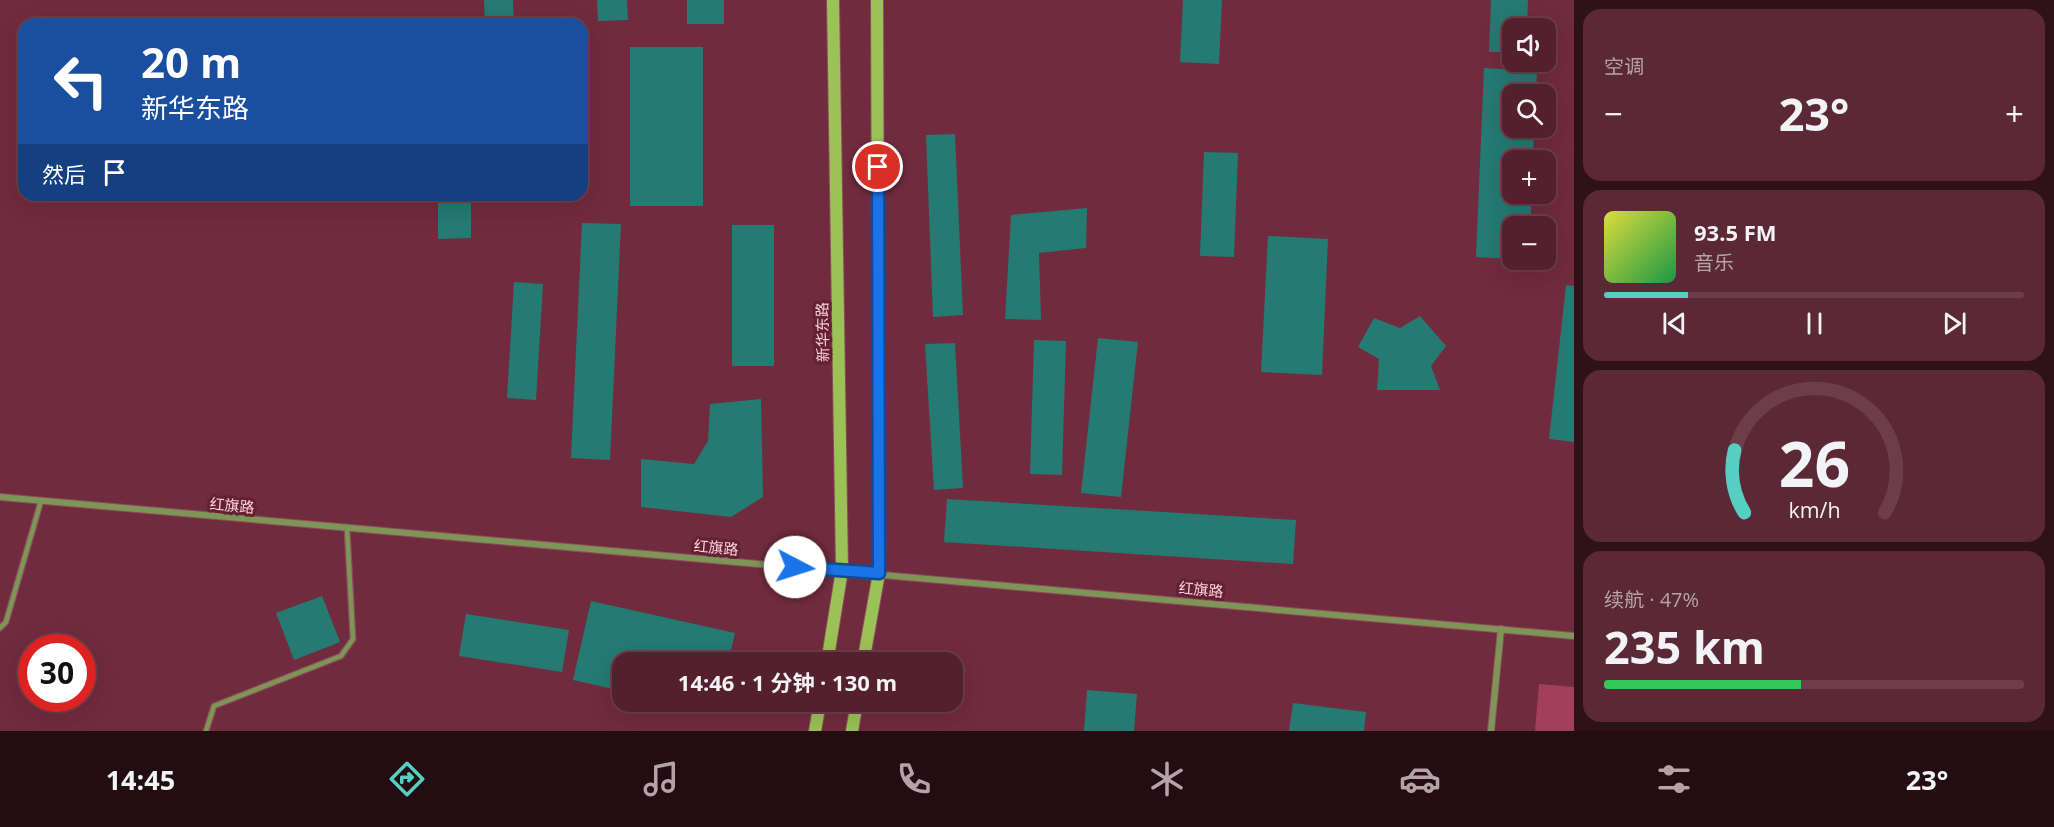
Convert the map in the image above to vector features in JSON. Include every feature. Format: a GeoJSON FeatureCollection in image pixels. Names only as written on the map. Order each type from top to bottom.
{"type":"FeatureCollection","features":[{"type":"Feature","properties":{"kind":"main road","name":"新华东路"},"geometry":{"type":"LineString","coordinates":[[829,652],[842,572],[833,0]]}},
{"type":"Feature","properties":{"kind":"main road"},"geometry":{"type":"LineString","coordinates":[[865,652],[879,573],[877,0]]}},
{"type":"Feature","properties":{"kind":"main road"},"geometry":{"type":"LineString","coordinates":[[815,731],[818,712]]}},
{"type":"Feature","properties":{"kind":"main road"},"geometry":{"type":"LineString","coordinates":[[852,731],[855,712]]}},
{"type":"Feature","properties":{"kind":"street","name":"红旗路"},"geometry":{"type":"LineString","coordinates":[[0,497],[1574,636]]}},
{"type":"Feature","properties":{"kind":"street"},"geometry":{"type":"LineString","coordinates":[[1491,731],[1502,629]]}},
{"type":"Feature","properties":{"kind":"lane"},"geometry":{"type":"LineString","coordinates":[[0,628],[6,622],[41,501]]}},
{"type":"Feature","properties":{"kind":"lane"},"geometry":{"type":"LineString","coordinates":[[206,731],[214,706],[342,656],[353,639],[347,528]]}},
{"type":"Feature","properties":{"kind":"shaded area"},"geometry":{"type":"Polygon","coordinates":[[[1539,684],[1574,687],[1574,731],[1535,731],[1539,684]]]}},
{"type":"Feature","properties":{"kind":"building"},"geometry":{"type":"Polygon","coordinates":[[[484,0],[513,0],[514,18],[485,18],[484,0]]]}},
{"type":"Feature","properties":{"kind":"building"},"geometry":{"type":"Polygon","coordinates":[[[597,0],[627,0],[628,20],[598,21],[597,0]]]}},
{"type":"Feature","properties":{"kind":"building"},"geometry":{"type":"Polygon","coordinates":[[[687,0],[724,0],[724,24],[687,24],[687,0]]]}},
{"type":"Feature","properties":{"kind":"building"},"geometry":{"type":"Polygon","coordinates":[[[1183,0],[1222,0],[1219,64],[1180,62],[1183,0]]]}},
{"type":"Feature","properties":{"kind":"building"},"geometry":{"type":"Polygon","coordinates":[[[1491,0],[1528,0],[1527,18],[1502,18],[1502,52],[1489,52],[1491,0]]]}},
{"type":"Feature","properties":{"kind":"building"},"geometry":{"type":"Polygon","coordinates":[[[630,47],[703,47],[703,206],[630,206],[630,47]]]}},
{"type":"Feature","properties":{"kind":"building"},"geometry":{"type":"Polygon","coordinates":[[[1484,68],[1502,69],[1502,72],[1537,72],[1536,84],[1502,84],[1502,138],[1534,138],[1533,150],[1502,150],[1502,204],[1531,204],[1531,216],[1502,216],[1502,258],[1476,257],[1484,68]]]}},
{"type":"Feature","properties":{"kind":"building"},"geometry":{"type":"Polygon","coordinates":[[[955,134],[963,315],[933,317],[926,135],[955,134]]]}},
{"type":"Feature","properties":{"kind":"building"},"geometry":{"type":"Polygon","coordinates":[[[1204,152],[1238,153],[1234,257],[1200,256],[1204,152]]]}},
{"type":"Feature","properties":{"kind":"building"},"geometry":{"type":"Polygon","coordinates":[[[438,201],[471,201],[471,238],[438,239],[438,201]]]}},
{"type":"Feature","properties":{"kind":"building"},"geometry":{"type":"Polygon","coordinates":[[[1087,208],[1086,248],[1039,253],[1041,320],[1005,319],[1011,215],[1087,208]]]}},
{"type":"Feature","properties":{"kind":"building"},"geometry":{"type":"Polygon","coordinates":[[[582,223],[621,224],[610,460],[571,458],[582,223]]]}},
{"type":"Feature","properties":{"kind":"building"},"geometry":{"type":"Polygon","coordinates":[[[732,225],[774,225],[774,366],[732,366],[732,225]]]}},
{"type":"Feature","properties":{"kind":"building"},"geometry":{"type":"Polygon","coordinates":[[[1268,236],[1328,239],[1322,375],[1261,372],[1268,236]]]}},
{"type":"Feature","properties":{"kind":"building"},"geometry":{"type":"Polygon","coordinates":[[[514,282],[543,284],[536,400],[507,398],[514,282]]]}},
{"type":"Feature","properties":{"kind":"building"},"geometry":{"type":"Polygon","coordinates":[[[1566,285],[1574,286],[1574,442],[1549,439],[1566,285]]]}},
{"type":"Feature","properties":{"kind":"building"},"geometry":{"type":"Polygon","coordinates":[[[1420,316],[1446,346],[1431,366],[1440,390],[1377,390],[1379,359],[1358,347],[1374,318],[1400,328],[1420,316]]]}},
{"type":"Feature","properties":{"kind":"building"},"geometry":{"type":"Polygon","coordinates":[[[1098,338],[1138,342],[1121,497],[1081,493],[1098,338]]]}},
{"type":"Feature","properties":{"kind":"building"},"geometry":{"type":"Polygon","coordinates":[[[1034,340],[1066,341],[1062,475],[1030,474],[1034,340]]]}},
{"type":"Feature","properties":{"kind":"building"},"geometry":{"type":"Polygon","coordinates":[[[955,343],[963,488],[934,490],[925,344],[955,343]]]}},
{"type":"Feature","properties":{"kind":"building"},"geometry":{"type":"Polygon","coordinates":[[[761,399],[763,497],[731,517],[641,507],[641,459],[694,464],[708,441],[710,404],[761,399]]]}},
{"type":"Feature","properties":{"kind":"building"},"geometry":{"type":"Polygon","coordinates":[[[947,499],[1296,520],[1293,564],[944,542],[947,499]]]}},
{"type":"Feature","properties":{"kind":"building"},"geometry":{"type":"Polygon","coordinates":[[[322,596],[340,642],[294,660],[276,613],[322,596]]]}},
{"type":"Feature","properties":{"kind":"building"},"geometry":{"type":"Polygon","coordinates":[[[591,601],[735,633],[731,652],[612,652],[612,689],[573,680],[591,601]]]}},
{"type":"Feature","properties":{"kind":"building"},"geometry":{"type":"Polygon","coordinates":[[[466,614],[569,630],[562,672],[459,656],[466,614]]]}},
{"type":"Feature","properties":{"kind":"building"},"geometry":{"type":"Polygon","coordinates":[[[1087,690],[1137,694],[1134,731],[1084,731],[1087,690]]]}},
{"type":"Feature","properties":{"kind":"building"},"geometry":{"type":"Polygon","coordinates":[[[1293,703],[1366,712],[1364,731],[1289,731],[1293,703]]]}},
{"type":"Feature","properties":{"kind":"route"},"geometry":{"type":"LineString","coordinates":[[795,567],[879,573],[878,167]]}}]}
